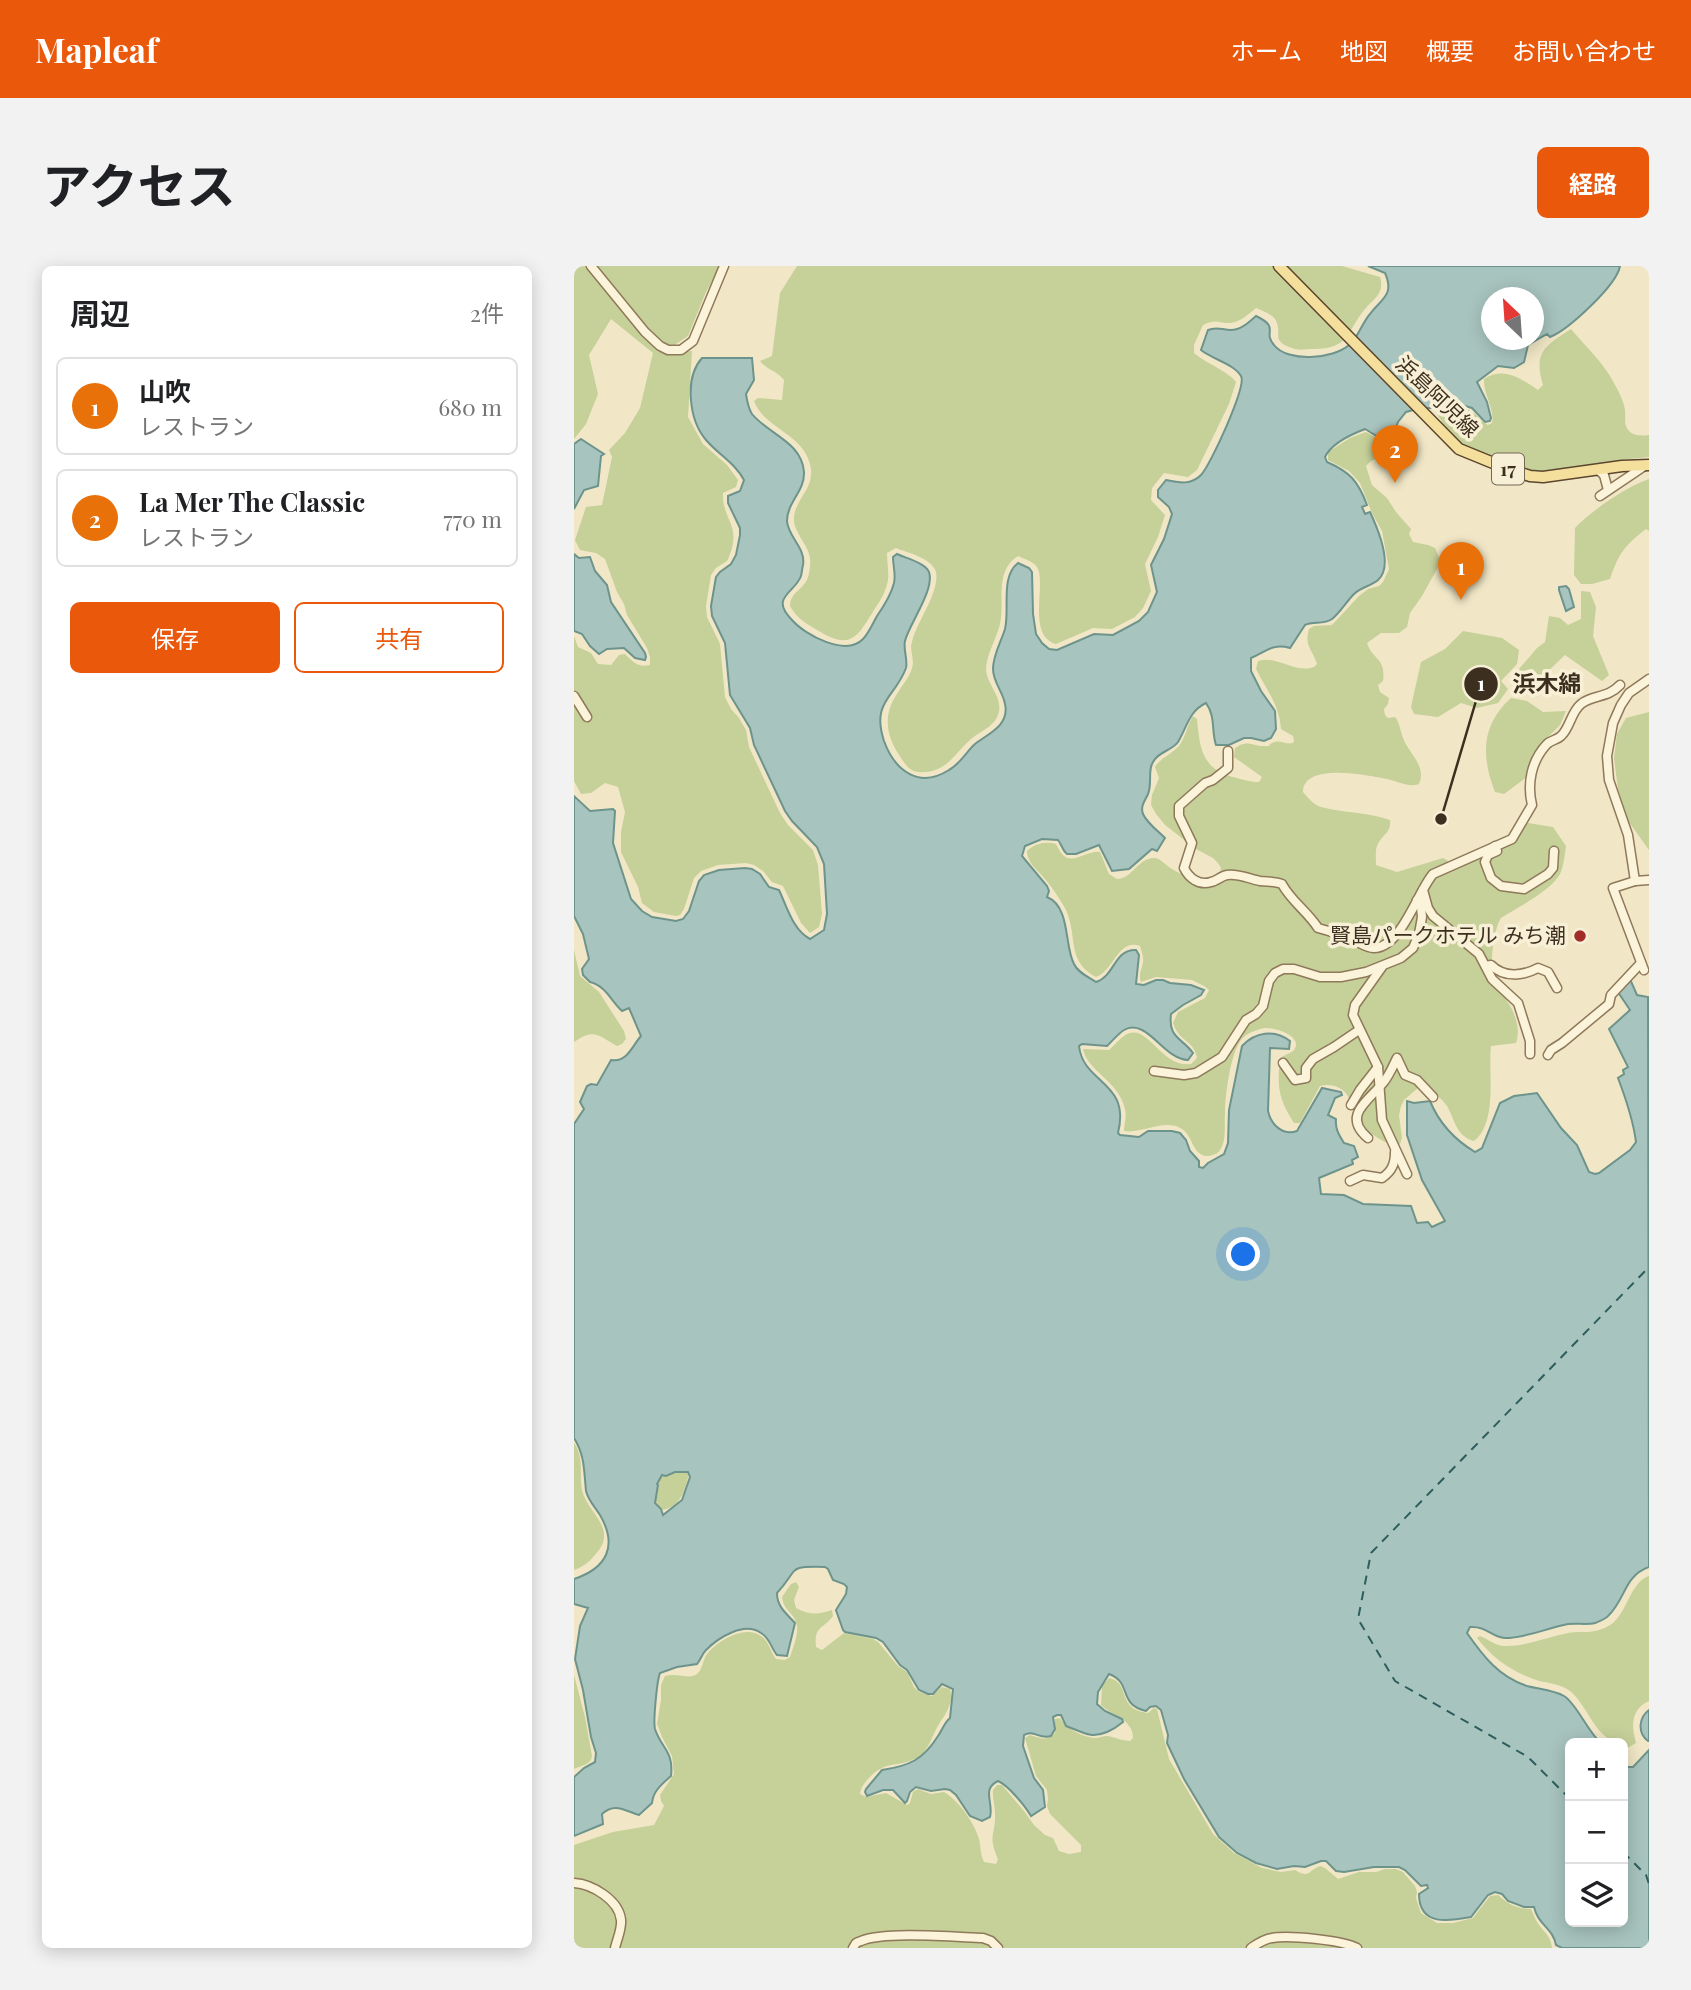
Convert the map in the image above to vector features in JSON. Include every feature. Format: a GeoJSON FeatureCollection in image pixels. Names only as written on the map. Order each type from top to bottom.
{"type":"FeatureCollection","features":[{"type":"Feature","properties":{"kind":"main road","name":"浜島阿児線"},"geometry":{"type":"LineString","coordinates":[[1279,266],[1459,449],[1530,476],[1555,477],[1647,465]]}},
{"type":"Feature","properties":{"kind":"street"},"geometry":{"type":"LineString","coordinates":[[591,266],[645,332],[660,346],[668,350],[681,350],[693,341],[724,266]]}},
{"type":"Feature","properties":{"kind":"street"},"geometry":{"type":"LineString","coordinates":[[1600,496],[1647,465]]}},
{"type":"Feature","properties":{"kind":"street"},"geometry":{"type":"LineString","coordinates":[[1598,470],[1604,475],[1608,490]]}},
{"type":"Feature","properties":{"kind":"street"},"geometry":{"type":"LineString","coordinates":[[1635,881],[1628,835],[1609,780],[1607,756],[1613,723],[1625,699],[1629,692],[1649,679]]}},
{"type":"Feature","properties":{"kind":"street"},"geometry":{"type":"LineString","coordinates":[[1228,751],[1228,768],[1205,783],[1179,806],[1178,816],[1192,843],[1184,868],[1189,877],[1203,883],[1212,883],[1226,875],[1278,882],[1310,915],[1318,928],[1371,948],[1378,948],[1387,944],[1397,934],[1433,874],[1512,839],[1532,805],[1529,790],[1537,757],[1548,742],[1562,736],[1580,704],[1609,694],[1620,685]]}},
{"type":"Feature","properties":{"kind":"street"},"geometry":{"type":"LineString","coordinates":[[574,696],[587,716]]}},
{"type":"Feature","properties":{"kind":"street"},"geometry":{"type":"LineString","coordinates":[[1495,846],[1497,851],[1488,855],[1485,862],[1490,878],[1501,886],[1524,889],[1548,874],[1553,867],[1554,851]]}},
{"type":"Feature","properties":{"kind":"street"},"geometry":{"type":"LineString","coordinates":[[1548,1055],[1609,1004],[1611,995],[1642,967],[1613,888],[1649,880]]}},
{"type":"Feature","properties":{"kind":"street"},"geometry":{"type":"LineString","coordinates":[[1423,890],[1433,916],[1479,954],[1492,979],[1518,1003],[1530,1041],[1530,1055]]}},
{"type":"Feature","properties":{"kind":"street"},"geometry":{"type":"LineString","coordinates":[[1154,1070],[1184,1075],[1196,1073],[1222,1057],[1246,1020],[1263,1006],[1269,981],[1275,973],[1283,969],[1294,969],[1320,977],[1341,977],[1382,967],[1401,958],[1413,948],[1419,934],[1422,917],[1417,900]]}},
{"type":"Feature","properties":{"kind":"street"},"geometry":{"type":"LineString","coordinates":[[1486,966],[1491,965],[1498,972],[1524,975],[1538,968],[1548,972],[1557,988]]}},
{"type":"Feature","properties":{"kind":"street"},"geometry":{"type":"LineString","coordinates":[[1382,967],[1355,1005],[1353,1015],[1378,1067],[1382,1120],[1407,1174]]}},
{"type":"Feature","properties":{"kind":"street"},"geometry":{"type":"LineString","coordinates":[[1283,1063],[1295,1080],[1306,1078],[1306,1068],[1313,1059],[1359,1030]]}},
{"type":"Feature","properties":{"kind":"street"},"geometry":{"type":"LineString","coordinates":[[1368,1139],[1358,1130],[1355,1123],[1357,1114],[1367,1099],[1385,1082],[1397,1058],[1405,1075],[1417,1080],[1433,1097]]}},
{"type":"Feature","properties":{"kind":"street"},"geometry":{"type":"LineString","coordinates":[[1351,1105],[1378,1067]]}},
{"type":"Feature","properties":{"kind":"street"},"geometry":{"type":"LineString","coordinates":[[1350,1181],[1363,1175],[1382,1178],[1395,1162],[1396,1149]]}},
{"type":"Feature","properties":{"kind":"street"},"geometry":{"type":"LineString","coordinates":[[574,1884],[591,1887],[616,1907],[621,1921],[615,1948]]}},
{"type":"Feature","properties":{"kind":"street"},"geometry":{"type":"LineString","coordinates":[[853,1948],[858,1942],[866,1940],[921,1937],[983,1938],[998,1948]]}},
{"type":"Feature","properties":{"kind":"street"},"geometry":{"type":"LineString","coordinates":[[1251,1948],[1277,1937],[1338,1941],[1357,1948]]}},
{"type":"Feature","properties":{"kind":"green space"},"geometry":{"type":"Polygon","coordinates":[[[574,266],[720,266],[688,336],[673,346],[656,352],[692,351],[688,417],[703,444],[727,465],[738,480],[736,487],[723,493],[733,531],[732,549],[727,561],[711,575],[707,617],[720,644],[725,697],[746,730],[749,747],[780,813],[813,850],[818,865],[822,914],[819,927],[810,933],[801,923],[783,886],[772,882],[754,865],[746,863],[718,865],[701,871],[694,878],[680,915],[654,912],[642,903],[638,887],[621,852],[625,812],[618,787],[605,783],[591,793],[581,794],[574,781],[574,636],[578,647],[591,653],[598,664],[611,665],[619,655],[625,654],[639,665],[650,665],[647,648],[627,615],[605,559],[596,553],[580,550],[575,540],[586,507],[602,505],[612,457],[609,450],[625,433],[640,408],[653,353],[611,319],[589,355],[598,394],[586,424],[574,439],[574,266]]]}},
{"type":"Feature","properties":{"kind":"green space"},"geometry":{"type":"Polygon","coordinates":[[[797,266],[1342,266],[1380,277],[1381,288],[1346,338],[1325,348],[1299,350],[1282,343],[1278,338],[1274,318],[1256,308],[1234,322],[1203,325],[1194,345],[1194,353],[1236,382],[1229,404],[1197,470],[1188,477],[1164,473],[1152,488],[1151,500],[1165,515],[1145,564],[1151,591],[1143,608],[1135,617],[1112,629],[1093,628],[1056,644],[1047,639],[1039,620],[1037,567],[1018,556],[1011,562],[1003,578],[1000,624],[986,664],[987,675],[998,701],[997,716],[991,725],[970,740],[942,767],[918,772],[907,766],[894,747],[888,715],[912,668],[911,645],[934,589],[934,567],[919,557],[896,548],[887,553],[888,577],[884,592],[863,627],[846,640],[830,637],[810,626],[799,618],[790,606],[794,595],[807,580],[810,570],[809,554],[796,530],[794,520],[798,504],[809,483],[810,465],[801,446],[771,423],[754,401],[758,398],[782,400],[784,380],[760,361],[772,356],[780,293],[797,266]]]}},
{"type":"Feature","properties":{"kind":"green space"},"geometry":{"type":"Polygon","coordinates":[[[1571,329],[1611,377],[1624,404],[1625,423],[1629,431],[1638,435],[1649,435],[1649,457],[1563,471],[1529,471],[1490,461],[1465,446],[1444,425],[1435,411],[1455,407],[1469,410],[1488,425],[1492,423],[1484,379],[1491,375],[1512,376],[1538,390],[1543,385],[1539,365],[1544,351],[1554,340],[1571,329]]]}},
{"type":"Feature","properties":{"kind":"green space"},"geometry":{"type":"Polygon","coordinates":[[[1366,432],[1380,440],[1385,449],[1385,453],[1366,466],[1372,485],[1387,498],[1411,529],[1409,534],[1413,542],[1435,548],[1440,560],[1410,613],[1407,627],[1399,633],[1381,633],[1367,643],[1383,667],[1383,681],[1378,685],[1380,692],[1389,698],[1384,709],[1385,715],[1397,719],[1406,744],[1419,766],[1421,778],[1419,784],[1411,785],[1366,775],[1325,774],[1313,777],[1306,783],[1303,792],[1321,807],[1390,820],[1388,831],[1377,846],[1376,865],[1397,872],[1443,858],[1459,867],[1489,852],[1528,823],[1553,827],[1566,846],[1563,866],[1553,883],[1501,918],[1498,924],[1493,950],[1493,977],[1495,985],[1515,1016],[1517,1038],[1516,1043],[1491,1046],[1489,1110],[1481,1133],[1474,1141],[1463,1135],[1441,1099],[1419,1087],[1401,1106],[1400,1144],[1381,1140],[1362,1125],[1354,1114],[1347,1094],[1332,1086],[1320,1086],[1300,1123],[1294,1123],[1282,1099],[1279,1077],[1280,1058],[1294,1050],[1295,1041],[1281,1031],[1265,1028],[1245,1036],[1240,1041],[1228,1084],[1224,1142],[1218,1153],[1201,1155],[1186,1132],[1175,1126],[1124,1131],[1126,1112],[1122,1099],[1090,1064],[1083,1049],[1109,1050],[1124,1036],[1137,1033],[1172,1060],[1191,1064],[1197,1058],[1195,1052],[1173,1023],[1178,1012],[1205,998],[1209,990],[1192,980],[1156,977],[1141,982],[1143,960],[1140,946],[1126,947],[1102,974],[1096,977],[1087,971],[1076,956],[1066,910],[1031,862],[1027,851],[1037,844],[1048,843],[1056,844],[1062,854],[1070,858],[1100,852],[1109,874],[1117,879],[1127,876],[1144,861],[1154,858],[1189,877],[1208,879],[1219,875],[1221,868],[1213,858],[1196,849],[1165,825],[1156,814],[1151,805],[1159,778],[1155,767],[1183,740],[1193,716],[1197,719],[1202,749],[1210,764],[1216,770],[1242,779],[1259,782],[1262,777],[1234,757],[1235,748],[1239,745],[1246,743],[1269,746],[1277,742],[1293,743],[1293,736],[1281,729],[1275,705],[1256,669],[1258,661],[1272,660],[1307,669],[1314,667],[1317,664],[1308,644],[1309,629],[1332,625],[1359,596],[1368,589],[1379,586],[1389,569],[1382,531],[1360,483],[1349,471],[1328,460],[1328,452],[1350,438],[1366,432]]]}},
{"type":"Feature","properties":{"kind":"green space"},"geometry":{"type":"Polygon","coordinates":[[[1649,479],[1649,531],[1646,529],[1627,545],[1610,579],[1581,584],[1574,575],[1575,528],[1610,500],[1649,479]]]}},
{"type":"Feature","properties":{"kind":"green space"},"geometry":{"type":"Polygon","coordinates":[[[1581,591],[1590,592],[1596,607],[1593,636],[1609,675],[1602,681],[1565,655],[1544,675],[1526,681],[1519,669],[1545,642],[1549,616],[1560,618],[1568,625],[1581,619],[1581,591]]]}},
{"type":"Feature","properties":{"kind":"green space"},"geometry":{"type":"Polygon","coordinates":[[[1463,631],[1502,638],[1519,650],[1517,664],[1501,681],[1508,689],[1498,703],[1477,708],[1461,703],[1438,717],[1414,714],[1411,707],[1421,662],[1445,649],[1463,631]]]}},
{"type":"Feature","properties":{"kind":"green space"},"geometry":{"type":"Polygon","coordinates":[[[1511,698],[1527,701],[1543,712],[1566,711],[1560,725],[1545,740],[1533,758],[1527,777],[1504,794],[1495,792],[1490,779],[1486,742],[1494,719],[1511,698]]]}},
{"type":"Feature","properties":{"kind":"green space"},"geometry":{"type":"Polygon","coordinates":[[[1649,712],[1649,850],[1629,822],[1618,789],[1614,758],[1617,734],[1626,718],[1649,712]]]}},
{"type":"Feature","properties":{"kind":"green space"},"geometry":{"type":"Polygon","coordinates":[[[574,950],[580,976],[599,992],[624,1031],[626,1039],[622,1044],[617,1046],[591,1034],[574,1042],[574,950]]]}},
{"type":"Feature","properties":{"kind":"green space"},"geometry":{"type":"Polygon","coordinates":[[[574,1443],[580,1456],[584,1496],[600,1522],[604,1535],[599,1550],[593,1557],[574,1570],[574,1443]]]}},
{"type":"Feature","properties":{"kind":"green space"},"geometry":{"type":"Polygon","coordinates":[[[689,1473],[686,1485],[679,1501],[663,1510],[655,1501],[659,1485],[657,1484],[662,1475],[689,1473]]]}},
{"type":"Feature","properties":{"kind":"green space"},"geometry":{"type":"Polygon","coordinates":[[[1649,1576],[1649,1701],[1636,1713],[1633,1730],[1636,1743],[1628,1748],[1628,1738],[1606,1737],[1570,1691],[1530,1678],[1513,1669],[1497,1659],[1477,1638],[1480,1636],[1497,1644],[1512,1646],[1568,1633],[1600,1630],[1619,1617],[1643,1579],[1649,1576]]]}},
{"type":"Feature","properties":{"kind":"green space"},"geometry":{"type":"Polygon","coordinates":[[[796,1582],[799,1587],[794,1600],[796,1608],[814,1614],[832,1610],[833,1616],[818,1632],[816,1647],[822,1650],[844,1633],[873,1639],[907,1672],[919,1692],[932,1696],[942,1687],[950,1689],[949,1708],[925,1750],[911,1761],[881,1768],[868,1779],[860,1794],[866,1797],[886,1793],[907,1805],[913,1792],[918,1789],[931,1794],[944,1792],[960,1806],[974,1826],[984,1862],[996,1864],[998,1859],[992,1840],[995,1821],[993,1790],[997,1785],[1002,1785],[1034,1825],[1053,1838],[1059,1851],[1069,1854],[1081,1852],[1081,1845],[1050,1814],[1047,1790],[1036,1776],[1025,1738],[1030,1735],[1049,1738],[1055,1733],[1055,1719],[1060,1718],[1075,1732],[1085,1736],[1107,1736],[1130,1741],[1133,1738],[1130,1726],[1101,1705],[1102,1686],[1109,1678],[1120,1685],[1131,1707],[1148,1713],[1154,1708],[1157,1709],[1169,1759],[1213,1834],[1234,1853],[1262,1868],[1281,1872],[1295,1870],[1306,1874],[1320,1866],[1338,1879],[1359,1872],[1396,1869],[1403,1872],[1415,1886],[1421,1913],[1437,1923],[1453,1923],[1473,1918],[1490,1896],[1498,1895],[1513,1905],[1531,1909],[1552,1948],[574,1948],[574,1845],[613,1832],[654,1825],[664,1806],[660,1795],[674,1774],[672,1756],[657,1724],[661,1685],[665,1676],[696,1674],[712,1649],[724,1639],[740,1633],[761,1636],[776,1659],[785,1660],[790,1657],[796,1640],[797,1626],[782,1597],[791,1584],[796,1582]]]}},
{"type":"Feature","properties":{"kind":"green space"},"geometry":{"type":"Polygon","coordinates":[[[574,1675],[592,1756],[588,1763],[574,1769],[574,1675]]]}},
{"type":"Feature","properties":{"kind":"water"},"geometry":{"type":"Polygon","coordinates":[[[1368,266],[1620,266],[1601,295],[1579,316],[1550,337],[1547,334],[1544,336],[1544,287],[1481,287],[1481,350],[1527,350],[1524,362],[1514,368],[1498,366],[1477,382],[1487,402],[1490,421],[1485,422],[1472,408],[1452,403],[1442,407],[1417,409],[1406,412],[1398,422],[1392,438],[1381,438],[1365,429],[1342,440],[1328,452],[1325,457],[1327,462],[1352,478],[1364,497],[1367,505],[1362,507],[1365,514],[1370,512],[1383,546],[1383,574],[1378,580],[1354,594],[1332,619],[1305,625],[1290,648],[1274,647],[1251,658],[1251,671],[1275,711],[1276,729],[1271,738],[1264,741],[1244,738],[1229,745],[1216,745],[1211,713],[1206,703],[1192,715],[1176,745],[1156,758],[1151,766],[1148,794],[1142,808],[1147,821],[1165,838],[1157,851],[1152,849],[1129,869],[1112,871],[1099,845],[1076,854],[1067,854],[1058,840],[1042,839],[1025,846],[1022,856],[1047,886],[1047,897],[1060,909],[1071,956],[1081,972],[1096,982],[1107,974],[1123,954],[1136,950],[1139,955],[1136,984],[1144,985],[1163,980],[1204,990],[1201,995],[1171,1014],[1173,1033],[1193,1053],[1188,1060],[1171,1053],[1140,1029],[1124,1030],[1107,1046],[1079,1046],[1082,1059],[1118,1103],[1120,1135],[1139,1137],[1148,1131],[1180,1133],[1199,1161],[1199,1167],[1203,1168],[1224,1154],[1228,1143],[1229,1110],[1242,1046],[1259,1035],[1278,1035],[1290,1041],[1289,1049],[1270,1048],[1268,1111],[1275,1125],[1282,1131],[1297,1131],[1322,1088],[1341,1092],[1342,1095],[1335,1098],[1328,1115],[1336,1119],[1340,1137],[1344,1143],[1354,1146],[1358,1157],[1352,1160],[1353,1164],[1319,1178],[1321,1194],[1344,1195],[1363,1204],[1411,1206],[1417,1223],[1428,1222],[1432,1227],[1445,1221],[1422,1180],[1407,1135],[1407,1101],[1430,1101],[1448,1130],[1475,1152],[1482,1148],[1500,1103],[1514,1096],[1537,1093],[1561,1128],[1577,1145],[1589,1172],[1599,1173],[1630,1150],[1636,1142],[1629,1109],[1618,1078],[1628,1067],[1609,1029],[1630,1010],[1618,992],[1630,979],[1637,995],[1648,997],[1649,1567],[1635,1576],[1608,1616],[1595,1623],[1568,1624],[1513,1638],[1500,1637],[1476,1627],[1470,1627],[1467,1633],[1486,1658],[1508,1677],[1527,1686],[1560,1694],[1569,1700],[1596,1738],[1565,1738],[1565,1927],[1628,1927],[1628,1767],[1633,1767],[1649,1750],[1649,1948],[1562,1948],[1556,1945],[1534,1907],[1524,1907],[1508,1901],[1502,1894],[1495,1892],[1488,1895],[1471,1917],[1445,1920],[1430,1917],[1420,1905],[1419,1894],[1428,1888],[1427,1885],[1421,1886],[1399,1867],[1374,1867],[1344,1872],[1336,1871],[1326,1861],[1305,1867],[1277,1869],[1256,1863],[1237,1853],[1219,1837],[1184,1779],[1167,1743],[1168,1735],[1161,1710],[1156,1706],[1146,1711],[1131,1704],[1121,1683],[1109,1674],[1098,1692],[1097,1704],[1122,1719],[1123,1722],[1117,1727],[1091,1735],[1066,1726],[1061,1715],[1057,1715],[1053,1717],[1055,1729],[1051,1736],[1043,1737],[1031,1733],[1024,1735],[1023,1746],[1034,1778],[1043,1790],[1045,1807],[1031,1816],[1011,1791],[998,1781],[989,1792],[990,1817],[982,1821],[970,1816],[950,1790],[931,1791],[916,1787],[910,1792],[905,1803],[893,1790],[883,1790],[867,1796],[866,1789],[882,1770],[900,1766],[927,1751],[950,1718],[953,1689],[942,1684],[933,1694],[919,1690],[907,1670],[883,1642],[845,1632],[836,1610],[846,1594],[847,1587],[833,1580],[825,1567],[795,1570],[777,1593],[780,1606],[795,1623],[787,1656],[777,1655],[764,1635],[754,1630],[739,1630],[717,1641],[697,1664],[660,1673],[655,1729],[669,1755],[671,1776],[656,1791],[652,1803],[639,1815],[620,1808],[607,1810],[602,1814],[603,1824],[574,1836],[574,1777],[595,1762],[596,1753],[575,1659],[580,1626],[588,1608],[574,1604],[574,1579],[595,1569],[601,1562],[606,1554],[608,1537],[600,1515],[587,1494],[582,1457],[574,1438],[574,1124],[584,1109],[580,1102],[587,1086],[597,1085],[611,1060],[621,1059],[629,1053],[641,1036],[629,1008],[622,1011],[604,990],[583,975],[582,969],[589,959],[583,934],[574,916],[574,796],[590,811],[615,811],[613,843],[631,899],[652,917],[676,921],[683,919],[704,875],[719,870],[745,868],[760,874],[769,887],[779,890],[795,924],[810,939],[824,930],[827,914],[824,864],[817,847],[785,811],[754,745],[750,728],[730,695],[725,643],[712,616],[711,606],[716,577],[731,564],[736,555],[740,535],[728,496],[740,491],[744,480],[700,432],[691,399],[696,366],[702,358],[752,358],[754,380],[746,394],[751,412],[791,446],[802,462],[804,479],[787,521],[802,553],[803,565],[798,582],[783,600],[786,612],[798,626],[826,642],[847,646],[856,644],[867,634],[891,592],[895,580],[893,557],[897,554],[915,561],[929,572],[925,597],[905,641],[906,668],[882,708],[880,717],[884,741],[895,761],[909,774],[928,778],[953,767],[975,744],[1001,724],[1004,718],[1005,704],[995,678],[993,664],[1005,629],[1009,576],[1018,563],[1032,572],[1036,634],[1049,649],[1057,650],[1094,634],[1113,635],[1139,621],[1148,612],[1157,592],[1151,565],[1164,539],[1172,514],[1169,507],[1158,497],[1158,490],[1166,480],[1185,482],[1201,475],[1227,426],[1239,394],[1241,376],[1238,372],[1201,350],[1208,330],[1238,329],[1256,316],[1268,324],[1271,340],[1281,351],[1300,357],[1322,356],[1342,350],[1352,342],[1388,292],[1385,273],[1368,266]],[[688,1472],[662,1475],[657,1484],[655,1503],[663,1515],[682,1500],[690,1477],[688,1472]]]}},
{"type":"Feature","properties":{"kind":"water"},"geometry":{"type":"Polygon","coordinates":[[[581,439],[604,454],[601,456],[598,486],[584,490],[574,509],[574,444],[581,439]]]}},
{"type":"Feature","properties":{"kind":"water"},"geometry":{"type":"Polygon","coordinates":[[[574,554],[579,558],[590,557],[595,571],[607,585],[611,602],[645,653],[645,660],[635,658],[624,648],[607,649],[599,654],[582,634],[574,631],[574,554]]]}},
{"type":"Feature","properties":{"kind":"water"},"geometry":{"type":"Polygon","coordinates":[[[1566,586],[1574,607],[1566,611],[1559,587],[1566,586]]]}},
{"type":"Feature","properties":{"kind":"water"},"geometry":{"type":"Polygon","coordinates":[[[1649,1710],[1648,1741],[1642,1734],[1641,1725],[1649,1710]]]}},
{"type":"Feature","properties":{"kind":"ferry route"},"geometry":{"type":"LineString","coordinates":[[1565,1794],[1528,1757],[1395,1681],[1358,1619],[1371,1553],[1649,1267]]}},
{"type":"Feature","properties":{"kind":"ferry route"},"geometry":{"type":"LineString","coordinates":[[1628,1857],[1646,1875],[1649,1884]]}},
{"type":"Feature","properties":{"kind":"place","name":"La Mer The Classic"},"geometry":{"type":"Point","coordinates":[1395,483]}},
{"type":"Feature","properties":{"kind":"place","name":"山吹"},"geometry":{"type":"Point","coordinates":[1461,600]}},
{"type":"Feature","properties":{"kind":"place","name":"浜木綿"},"geometry":{"type":"Point","coordinates":[1441,819]}},
{"type":"Feature","properties":{"kind":"place","name":"賢島パークホテル みち潮"},"geometry":{"type":"Point","coordinates":[1580,936]}}]}
